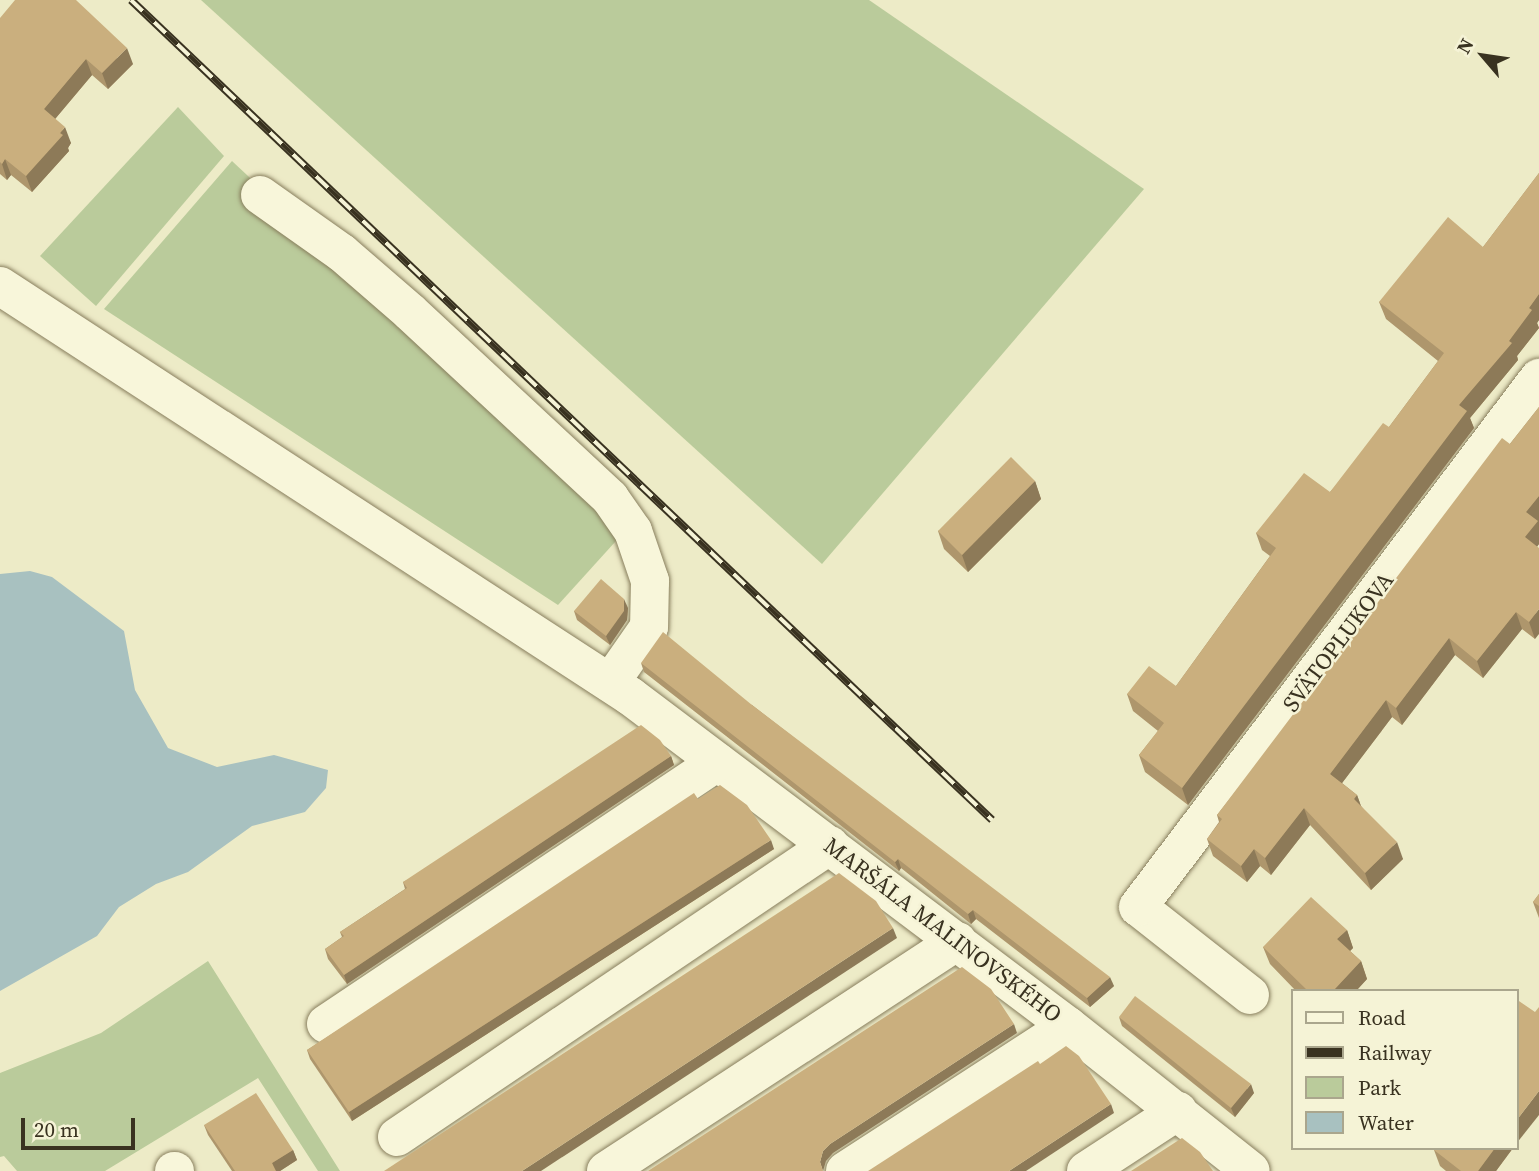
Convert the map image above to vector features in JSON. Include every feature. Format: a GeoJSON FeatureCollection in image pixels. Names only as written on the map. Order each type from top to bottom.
{"type":"FeatureCollection","features":[{"type":"Feature","properties":{"kind":"street"},"geometry":{"type":"LineString","coordinates":[[260,195],[342,253],[410,312],[610,498],[633,531],[650,581],[649,627],[620,690]]}},
{"type":"Feature","properties":{"kind":"street","name":"MARŠÁLA MALINOVSKÉHO"},"geometry":{"type":"LineString","coordinates":[[0,286],[620,690],[957,941],[1178,1111],[1251,1171]]}},
{"type":"Feature","properties":{"kind":"street","name":"SVÄTOPLUKOVA"},"geometry":{"type":"LineString","coordinates":[[1250,995],[1138,907],[1539,378]]}},
{"type":"Feature","properties":{"kind":"street"},"geometry":{"type":"LineString","coordinates":[[327,1024],[718,762]]}},
{"type":"Feature","properties":{"kind":"street"},"geometry":{"type":"LineString","coordinates":[[397,1137],[830,845]]}},
{"type":"Feature","properties":{"kind":"street"},"geometry":{"type":"LineString","coordinates":[[606,1171],[957,941]]}},
{"type":"Feature","properties":{"kind":"street"},"geometry":{"type":"LineString","coordinates":[[845,1171],[1068,1026]]}},
{"type":"Feature","properties":{"kind":"street"},"geometry":{"type":"LineString","coordinates":[[1086,1171],[1178,1111]]}},
{"type":"Feature","properties":{"kind":"green space"},"geometry":{"type":"Polygon","coordinates":[[[201,0],[869,0],[1144,189],[822,564],[201,0]]]}},
{"type":"Feature","properties":{"kind":"green space"},"geometry":{"type":"Polygon","coordinates":[[[178,107],[224,156],[96,306],[40,256],[178,107]]]}},
{"type":"Feature","properties":{"kind":"green space"},"geometry":{"type":"Polygon","coordinates":[[[232,161],[625,531],[558,605],[104,309],[232,161]]]}},
{"type":"Feature","properties":{"kind":"green space"},"geometry":{"type":"Polygon","coordinates":[[[208,961],[340,1171],[318,1171],[258,1078],[105,1171],[17,1171],[4,1156],[0,1157],[0,1073],[101,1033],[208,961]]]}},
{"type":"Feature","properties":{"kind":"water"},"geometry":{"type":"Polygon","coordinates":[[[30,571],[52,577],[124,631],[135,690],[168,748],[217,767],[274,755],[328,770],[326,788],[305,812],[252,826],[188,872],[156,884],[119,907],[97,936],[0,991],[0,574],[30,571]]]}},
{"type":"Feature","properties":{"kind":"building"},"geometry":{"type":"Polygon","coordinates":[[[15,0],[76,0],[127,48],[102,73],[86,59],[44,109],[65,127],[60,133],[63,135],[26,176],[5,159],[2,164],[0,162],[0,18],[15,0]]]}},
{"type":"Feature","properties":{"kind":"building"},"geometry":{"type":"Polygon","coordinates":[[[1539,173],[1539,294],[1529,308],[1532,310],[1509,341],[1512,343],[1459,405],[1467,411],[1182,788],[1139,755],[1164,723],[1127,694],[1149,666],[1176,686],[1276,548],[1256,533],[1304,473],[1330,492],[1383,423],[1389,427],[1444,353],[1379,302],[1448,217],[1483,247],[1539,173]]]}},
{"type":"Feature","properties":{"kind":"building"},"geometry":{"type":"Polygon","coordinates":[[[1539,407],[1539,496],[1526,512],[1538,521],[1525,537],[1539,548],[1539,609],[1529,622],[1516,612],[1477,661],[1449,638],[1396,708],[1386,700],[1330,774],[1357,795],[1354,799],[1397,842],[1365,873],[1304,808],[1265,858],[1254,849],[1241,866],[1207,839],[1222,819],[1217,815],[1502,438],[1510,444],[1539,407]]]}},
{"type":"Feature","properties":{"kind":"building"},"geometry":{"type":"Polygon","coordinates":[[[1011,457],[1035,481],[962,555],[938,531],[1011,457]]]}},
{"type":"Feature","properties":{"kind":"building"},"geometry":{"type":"Polygon","coordinates":[[[601,579],[624,599],[624,611],[606,636],[574,611],[601,579]]]}},
{"type":"Feature","properties":{"kind":"building"},"geometry":{"type":"Polygon","coordinates":[[[663,632],[752,705],[1110,977],[1087,998],[973,910],[968,914],[898,859],[895,862],[641,663],[663,632]]]}},
{"type":"Feature","properties":{"kind":"building"},"geometry":{"type":"Polygon","coordinates":[[[641,725],[660,740],[671,756],[344,975],[325,949],[344,936],[340,932],[407,888],[403,882],[641,725]]]}},
{"type":"Feature","properties":{"kind":"building"},"geometry":{"type":"Polygon","coordinates":[[[720,785],[747,805],[771,840],[349,1112],[307,1050],[694,793],[698,799],[720,785]]]}},
{"type":"Feature","properties":{"kind":"building"},"geometry":{"type":"Polygon","coordinates":[[[839,873],[876,901],[893,928],[522,1171],[384,1171],[839,873]]]}},
{"type":"Feature","properties":{"kind":"building"},"geometry":{"type":"Polygon","coordinates":[[[1539,894],[1539,906],[1533,902],[1539,894]]]}},
{"type":"Feature","properties":{"kind":"building"},"geometry":{"type":"Polygon","coordinates":[[[1311,897],[1347,930],[1337,939],[1361,961],[1335,989],[1306,989],[1263,947],[1311,897]]]}},
{"type":"Feature","properties":{"kind":"building"},"geometry":{"type":"Polygon","coordinates":[[[962,967],[991,989],[1014,1024],[830,1144],[823,1151],[820,1162],[823,1171],[648,1171],[962,967]]]}},
{"type":"Feature","properties":{"kind":"building"},"geometry":{"type":"Polygon","coordinates":[[[1135,996],[1251,1084],[1231,1108],[1119,1017],[1135,996]]]}},
{"type":"Feature","properties":{"kind":"building"},"geometry":{"type":"Polygon","coordinates":[[[1518,1000],[1535,1012],[1539,1007],[1539,1091],[1518,1118],[1518,1000]]]}},
{"type":"Feature","properties":{"kind":"building"},"geometry":{"type":"Polygon","coordinates":[[[1066,1046],[1079,1056],[1111,1104],[1009,1171],[868,1171],[1038,1061],[1040,1064],[1066,1046]]]}},
{"type":"Feature","properties":{"kind":"building"},"geometry":{"type":"Polygon","coordinates":[[[256,1093],[293,1150],[272,1163],[276,1171],[235,1171],[204,1125],[256,1093]]]}},
{"type":"Feature","properties":{"kind":"building"},"geometry":{"type":"Polygon","coordinates":[[[1182,1138],[1200,1152],[1213,1171],[1131,1171],[1182,1138]]]}},
{"type":"Feature","properties":{"kind":"building"},"geometry":{"type":"Polygon","coordinates":[[[1434,1150],[1494,1150],[1478,1171],[1461,1171],[1434,1150]]]}},
{"type":"Feature","properties":{"kind":"railway"},"geometry":{"type":"LineString","coordinates":[[131,0],[992,820]]}}]}
